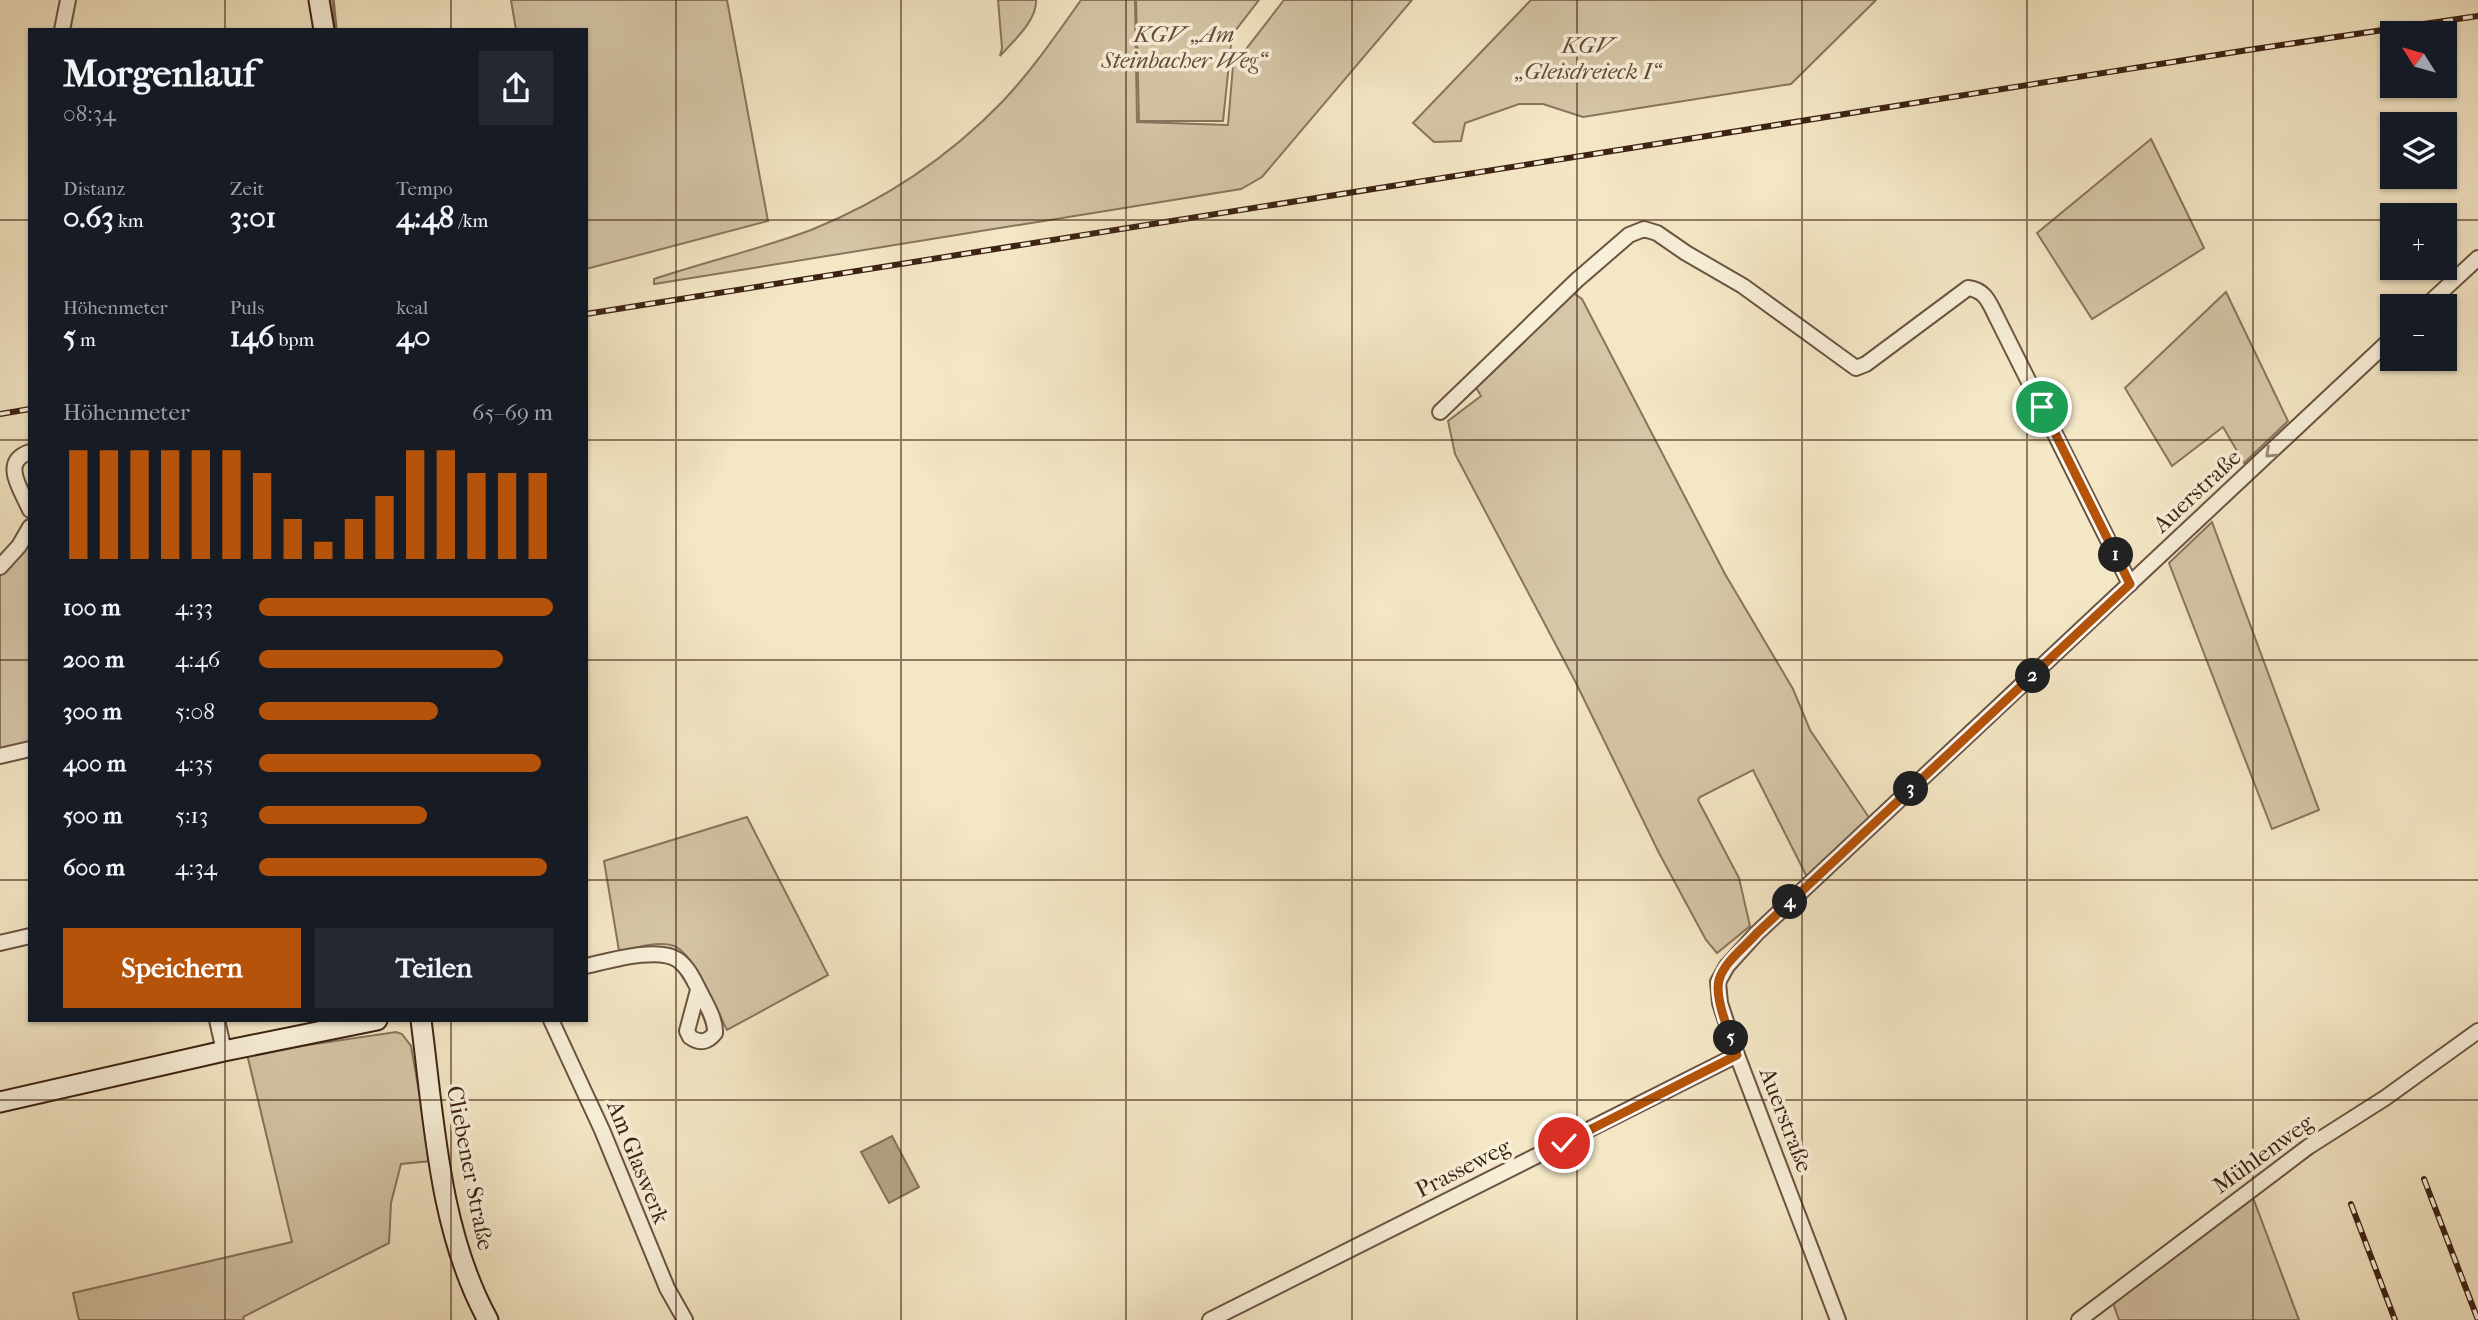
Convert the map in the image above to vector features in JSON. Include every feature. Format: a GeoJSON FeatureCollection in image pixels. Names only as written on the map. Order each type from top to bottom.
{"type":"FeatureCollection","features":[{"type":"Feature","properties":{"kind":"street"},"geometry":{"type":"LineString","coordinates":[[62,28],[68,0]]}},
{"type":"Feature","properties":{"kind":"street"},"geometry":{"type":"LineString","coordinates":[[319,0],[324,28]]}},
{"type":"Feature","properties":{"kind":"street"},"geometry":{"type":"LineString","coordinates":[[1440,412],[1577,280],[1629,235],[1644,229],[1657,233],[1743,286],[1856,368],[1866,364],[1968,288],[1977,289],[1983,293],[1996,316],[2130,584]]}},
{"type":"Feature","properties":{"kind":"street"},"geometry":{"type":"LineString","coordinates":[[2439,294],[2478,258]]}},
{"type":"Feature","properties":{"kind":"street","name":"Auerstraße"},"geometry":{"type":"LineString","coordinates":[[1838,1320],[1737,1055],[1720,1003],[1718,982],[1727,966],[1757,933],[2380,349]]}},
{"type":"Feature","properties":{"kind":"street"},"geometry":{"type":"LineString","coordinates":[[28,453],[11,462],[8,468],[10,477],[28,507]]}},
{"type":"Feature","properties":{"kind":"street"},"geometry":{"type":"LineString","coordinates":[[0,567],[19,546],[28,530]]}},
{"type":"Feature","properties":{"kind":"street"},"geometry":{"type":"LineString","coordinates":[[0,756],[28,749]]}},
{"type":"Feature","properties":{"kind":"street"},"geometry":{"type":"LineString","coordinates":[[0,943],[28,936]]}},
{"type":"Feature","properties":{"kind":"street"},"geometry":{"type":"LineString","coordinates":[[588,965],[666,954],[684,966],[698,990]]}},
{"type":"Feature","properties":{"kind":"street"},"geometry":{"type":"LineString","coordinates":[[217,1022],[224,1051]]}},
{"type":"Feature","properties":{"kind":"street"},"geometry":{"type":"LineString","coordinates":[[0,1102],[224,1051],[367,1022]]}},
{"type":"Feature","properties":{"kind":"street","name":"Cliebener Straße"},"geometry":{"type":"LineString","coordinates":[[421,1022],[449,1219],[466,1272],[488,1320]]}},
{"type":"Feature","properties":{"kind":"street","name":"Am Glaswerk"},"geometry":{"type":"LineString","coordinates":[[552,1022],[602,1130],[662,1278],[685,1320]]}},
{"type":"Feature","properties":{"kind":"street","name":"Mühlenweg"},"geometry":{"type":"LineString","coordinates":[[2078,1320],[2308,1147],[2385,1098],[2478,1031]]}},
{"type":"Feature","properties":{"kind":"street","name":"Prasseweg"},"geometry":{"type":"LineString","coordinates":[[1210,1320],[1737,1055]]}},
{"type":"Feature","properties":{"kind":"green space"},"geometry":{"type":"Polygon","coordinates":[[[511,0],[727,0],[768,221],[588,268],[588,28],[516,28],[511,0]]]}},
{"type":"Feature","properties":{"kind":"green space"},"geometry":{"type":"Polygon","coordinates":[[[998,0],[1036,0],[1033,16],[1000,56],[1002,48],[998,0]]]}},
{"type":"Feature","properties":{"kind":"green space"},"geometry":{"type":"Polygon","coordinates":[[[1081,0],[1135,0],[1137,122],[1228,125],[1233,66],[1284,0],[1412,0],[1262,177],[1241,189],[654,284],[654,279],[811,230],[864,205],[914,176],[960,141],[1003,101],[1081,0]]]}},
{"type":"Feature","properties":{"kind":"green space","name":"KGV „Am Steinbacher Weg“"},"geometry":{"type":"Polygon","coordinates":[[[1136,0],[1259,0],[1232,35],[1223,121],[1139,121],[1136,0]]]}},
{"type":"Feature","properties":{"kind":"green space","name":"KGV „Gleisdreieck I“"},"geometry":{"type":"Polygon","coordinates":[[[1531,0],[1876,0],[1791,84],[1583,117],[1543,104],[1519,104],[1465,123],[1461,141],[1434,142],[1413,123],[1531,0]]]}},
{"type":"Feature","properties":{"kind":"green space"},"geometry":{"type":"Polygon","coordinates":[[[2151,139],[2204,248],[2092,319],[2037,233],[2151,139]]]}},
{"type":"Feature","properties":{"kind":"green space"},"geometry":{"type":"Polygon","coordinates":[[[1566,288],[1582,299],[1725,574],[1793,689],[1810,730],[1870,819],[1808,879],[1753,770],[1700,797],[1698,800],[1739,878],[1750,926],[1717,953],[1706,940],[1659,853],[1576,683],[1455,454],[1448,421],[1481,396],[1472,381],[1566,288]]]}},
{"type":"Feature","properties":{"kind":"green space"},"geometry":{"type":"Polygon","coordinates":[[[2226,292],[2288,421],[2244,463],[2223,427],[2172,466],[2125,388],[2226,292]]]}},
{"type":"Feature","properties":{"kind":"green space"},"geometry":{"type":"Polygon","coordinates":[[[2212,522],[2319,810],[2272,829],[2169,563],[2212,522]]]}},
{"type":"Feature","properties":{"kind":"green space"},"geometry":{"type":"Polygon","coordinates":[[[28,541],[28,746],[0,753],[0,576],[28,541]]]}},
{"type":"Feature","properties":{"kind":"green space"},"geometry":{"type":"Polygon","coordinates":[[[747,817],[828,975],[727,1030],[698,971],[674,946],[661,944],[619,951],[604,861],[747,817]]]}},
{"type":"Feature","properties":{"kind":"green space"},"geometry":{"type":"Polygon","coordinates":[[[396,1032],[402,1034],[411,1046],[431,1161],[401,1164],[391,1203],[389,1243],[243,1317],[244,1320],[79,1320],[73,1293],[292,1242],[247,1054],[396,1032]]]}},
{"type":"Feature","properties":{"kind":"green space"},"geometry":{"type":"Polygon","coordinates":[[[2252,1195],[2299,1320],[2119,1320],[2112,1300],[2177,1255],[2252,1195]]]}},
{"type":"Feature","properties":{"kind":"shaded area"},"geometry":{"type":"Polygon","coordinates":[[[892,1136],[919,1187],[889,1203],[861,1152],[892,1136]]]}},
{"type":"Feature","properties":{"kind":"waterway"},"geometry":{"type":"LineString","coordinates":[[333,0],[336,28]]}},
{"type":"Feature","properties":{"kind":"railway"},"geometry":{"type":"LineString","coordinates":[[588,314],[2248,50],[2478,16]]}},
{"type":"Feature","properties":{"kind":"railway"},"geometry":{"type":"LineString","coordinates":[[0,414],[28,409]]}},
{"type":"Feature","properties":{"kind":"railway"},"geometry":{"type":"LineString","coordinates":[[2424,1179],[2478,1320]]}},
{"type":"Feature","properties":{"kind":"railway"},"geometry":{"type":"LineString","coordinates":[[2351,1204],[2395,1320]]}},
{"type":"Feature","properties":{"kind":"route"},"geometry":{"type":"LineString","coordinates":[[1564,1143],[1737,1055],[1720,1003],[1718,982],[1727,966],[1757,933],[2130,584],[2042,407]]}}]}
